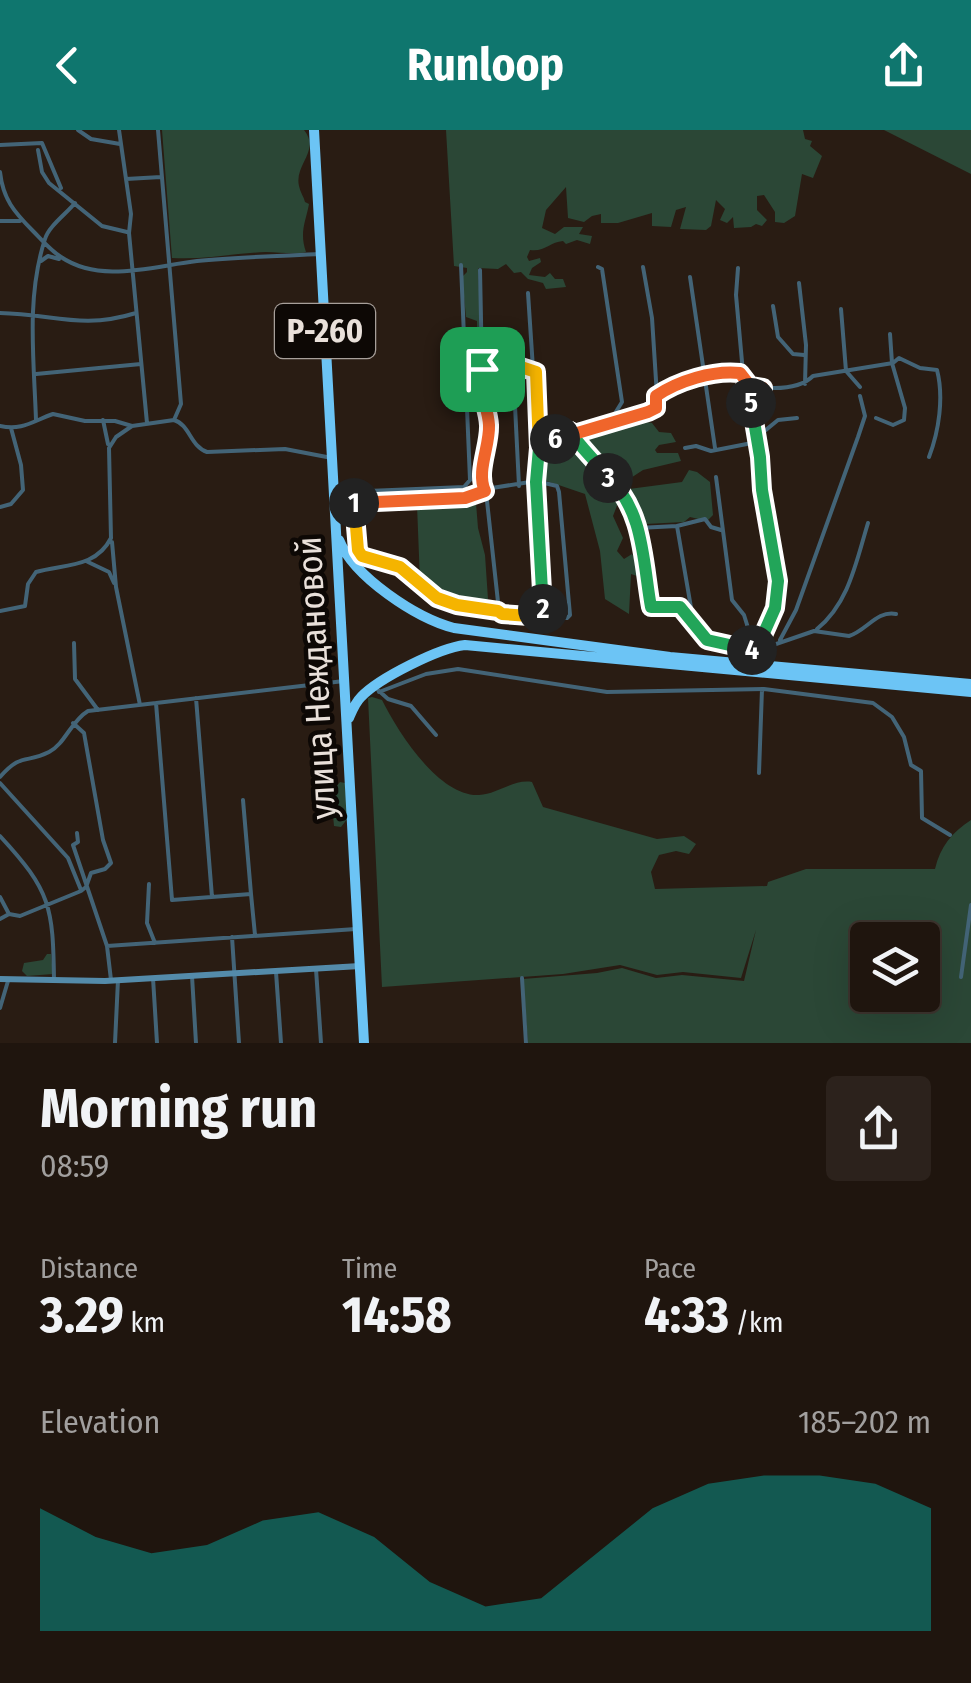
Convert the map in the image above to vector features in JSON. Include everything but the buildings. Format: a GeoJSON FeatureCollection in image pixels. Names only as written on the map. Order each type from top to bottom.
{"type":"FeatureCollection","features":[{"type":"Feature","properties":{"kind":"highway","name":"улица Неждановой"},"geometry":{"type":"LineString","coordinates":[[314,130],[364,1043]]}},
{"type":"Feature","properties":{"kind":"highway"},"geometry":{"type":"LineString","coordinates":[[336,531],[355,565],[421,616],[454,628],[750,668]]}},
{"type":"Feature","properties":{"kind":"highway"},"geometry":{"type":"LineString","coordinates":[[338,565],[355,565]]}},
{"type":"Feature","properties":{"kind":"highway"},"geometry":{"type":"LineString","coordinates":[[344,694],[350,700],[360,697],[452,647],[459,638],[454,628]]}},
{"type":"Feature","properties":{"kind":"highway"},"geometry":{"type":"LineString","coordinates":[[477,645],[461,639],[464,634],[478,632]]}},
{"type":"Feature","properties":{"kind":"highway"},"geometry":{"type":"LineString","coordinates":[[452,647],[477,645],[750,668],[971,692]]}},
{"type":"Feature","properties":{"kind":"highway"},"geometry":{"type":"LineString","coordinates":[[917,685],[971,684]]}},
{"type":"Feature","properties":{"kind":"highway"},"geometry":{"type":"LineString","coordinates":[[346,729],[360,697]]}},
{"type":"Feature","properties":{"kind":"street"},"geometry":{"type":"LineString","coordinates":[[78,130],[91,139],[120,144]]}},
{"type":"Feature","properties":{"kind":"street"},"geometry":{"type":"LineString","coordinates":[[119,130],[131,214],[129,233],[146,423]]}},
{"type":"Feature","properties":{"kind":"street"},"geometry":{"type":"LineString","coordinates":[[158,130],[181,404],[174,420]]}},
{"type":"Feature","properties":{"kind":"street"},"geometry":{"type":"LineString","coordinates":[[0,145],[42,143],[56,185]]}},
{"type":"Feature","properties":{"kind":"street"},"geometry":{"type":"LineString","coordinates":[[38,150],[42,172],[75,203],[102,226],[129,233]]}},
{"type":"Feature","properties":{"kind":"street"},"geometry":{"type":"LineString","coordinates":[[0,172],[12,211],[64,260]]}},
{"type":"Feature","properties":{"kind":"street"},"geometry":{"type":"LineString","coordinates":[[126,179],[161,178]]}},
{"type":"Feature","properties":{"kind":"street"},"geometry":{"type":"LineString","coordinates":[[36,420],[32,314],[35,278],[44,237],[75,203]]}},
{"type":"Feature","properties":{"kind":"street"},"geometry":{"type":"LineString","coordinates":[[0,222],[25,223]]}},
{"type":"Feature","properties":{"kind":"street"},"geometry":{"type":"LineString","coordinates":[[40,260],[48,256],[97,270],[132,270],[321,254]]}},
{"type":"Feature","properties":{"kind":"street"},"geometry":{"type":"LineString","coordinates":[[358,496],[368,490],[464,487],[470,480],[461,265]]}},
{"type":"Feature","properties":{"kind":"street"},"geometry":{"type":"LineString","coordinates":[[539,448],[570,431],[614,416],[622,402],[602,269],[598,267]]}},
{"type":"Feature","properties":{"kind":"street"},"geometry":{"type":"LineString","coordinates":[[570,431],[586,433],[656,408],[652,318],[643,267]]}},
{"type":"Feature","properties":{"kind":"street"},"geometry":{"type":"LineString","coordinates":[[738,268],[736,296],[744,379],[778,581],[775,608],[750,668],[760,689],[759,773]]}},
{"type":"Feature","properties":{"kind":"street"},"geometry":{"type":"LineString","coordinates":[[480,270],[481,396],[489,420],[482,486],[498,611]]}},
{"type":"Feature","properties":{"kind":"street"},"geometry":{"type":"LineString","coordinates":[[690,277],[716,448]]}},
{"type":"Feature","properties":{"kind":"street"},"geometry":{"type":"LineString","coordinates":[[799,283],[805,384]]}},
{"type":"Feature","properties":{"kind":"street"},"geometry":{"type":"LineString","coordinates":[[528,293],[533,370]]}},
{"type":"Feature","properties":{"kind":"street"},"geometry":{"type":"LineString","coordinates":[[773,306],[778,337],[793,354],[804,355]]}},
{"type":"Feature","properties":{"kind":"street"},"geometry":{"type":"LineString","coordinates":[[841,309],[846,371],[860,387]]}},
{"type":"Feature","properties":{"kind":"street"},"geometry":{"type":"LineString","coordinates":[[0,312],[75,322],[118,318],[136,312]]}},
{"type":"Feature","properties":{"kind":"street"},"geometry":{"type":"LineString","coordinates":[[876,418],[893,425],[904,420],[890,334]]}},
{"type":"Feature","properties":{"kind":"street"},"geometry":{"type":"LineString","coordinates":[[656,396],[704,376],[740,373],[750,386],[763,388],[805,384],[813,376],[892,364],[899,358],[920,368],[937,370],[941,385],[939,413],[930,457]]}},
{"type":"Feature","properties":{"kind":"street"},"geometry":{"type":"LineString","coordinates":[[34,374],[141,364]]}},
{"type":"Feature","properties":{"kind":"street"},"geometry":{"type":"LineString","coordinates":[[482,369],[518,366],[533,370],[539,377],[536,482],[543,617]]}},
{"type":"Feature","properties":{"kind":"street"},"geometry":{"type":"LineString","coordinates":[[518,366],[514,386],[519,486]]}},
{"type":"Feature","properties":{"kind":"street"},"geometry":{"type":"LineString","coordinates":[[750,407],[754,394],[763,388]]}},
{"type":"Feature","properties":{"kind":"street"},"geometry":{"type":"LineString","coordinates":[[779,641],[796,610],[865,416],[860,396]]}},
{"type":"Feature","properties":{"kind":"street"},"geometry":{"type":"LineString","coordinates":[[0,426],[28,426],[52,414],[132,426]]}},
{"type":"Feature","properties":{"kind":"street"},"geometry":{"type":"LineString","coordinates":[[685,448],[710,451],[757,440],[778,420],[797,418]]}},
{"type":"Feature","properties":{"kind":"street"},"geometry":{"type":"LineString","coordinates":[[103,420],[109,448],[116,588],[140,704]]}},
{"type":"Feature","properties":{"kind":"street"},"geometry":{"type":"LineString","coordinates":[[109,448],[116,437],[132,426],[174,420],[183,424],[196,446],[207,452],[285,449],[332,458]]}},
{"type":"Feature","properties":{"kind":"street"},"geometry":{"type":"LineString","coordinates":[[0,507],[11,504],[23,490],[21,465],[10,428]]}},
{"type":"Feature","properties":{"kind":"street"},"geometry":{"type":"LineString","coordinates":[[570,431],[624,494],[638,528],[651,607],[680,607],[707,640],[756,651],[814,630],[834,615],[844,597],[868,523]]}},
{"type":"Feature","properties":{"kind":"street"},"geometry":{"type":"LineString","coordinates":[[107,435],[116,437]]}},
{"type":"Feature","properties":{"kind":"street"},"geometry":{"type":"LineString","coordinates":[[716,477],[732,600],[744,615],[756,651]]}},
{"type":"Feature","properties":{"kind":"street"},"geometry":{"type":"LineString","coordinates":[[334,504],[354,503],[465,498],[536,482],[557,486],[570,604],[567,618],[502,614],[437,598],[400,567],[362,556],[358,550],[354,503]]}},
{"type":"Feature","properties":{"kind":"street"},"geometry":{"type":"LineString","coordinates":[[638,528],[678,526],[706,519],[711,527],[723,531]]}},
{"type":"Feature","properties":{"kind":"street"},"geometry":{"type":"LineString","coordinates":[[678,526],[694,625]]}},
{"type":"Feature","properties":{"kind":"street"},"geometry":{"type":"LineString","coordinates":[[0,612],[25,606],[28,584],[36,572],[86,562],[103,551],[111,538]]}},
{"type":"Feature","properties":{"kind":"street"},"geometry":{"type":"LineString","coordinates":[[86,562],[109,572],[116,588]]}},
{"type":"Feature","properties":{"kind":"street"},"geometry":{"type":"LineString","coordinates":[[814,630],[850,636],[877,618],[896,614]]}},
{"type":"Feature","properties":{"kind":"street"},"geometry":{"type":"LineString","coordinates":[[74,643],[75,679],[98,710]]}},
{"type":"Feature","properties":{"kind":"street"},"geometry":{"type":"LineString","coordinates":[[436,735],[411,706],[388,700],[377,689],[458,669],[607,692],[760,689],[873,704],[892,717],[904,737],[910,765],[922,771],[922,818],[950,835]]}},
{"type":"Feature","properties":{"kind":"street"},"geometry":{"type":"LineString","coordinates":[[114,1043],[114,980],[107,946],[84,889],[68,858],[0,780],[8,768],[24,758],[49,752],[73,722],[88,711],[344,681]]}},
{"type":"Feature","properties":{"kind":"street"},"geometry":{"type":"LineString","coordinates":[[196,698],[212,897]]}},
{"type":"Feature","properties":{"kind":"street"},"geometry":{"type":"LineString","coordinates":[[156,703],[172,900],[252,894]]}},
{"type":"Feature","properties":{"kind":"street"},"geometry":{"type":"LineString","coordinates":[[0,919],[9,914],[20,916],[84,889],[90,873],[111,863],[103,840],[84,733],[73,722]]}},
{"type":"Feature","properties":{"kind":"street"},"geometry":{"type":"LineString","coordinates":[[244,800],[255,936]]}},
{"type":"Feature","properties":{"kind":"street"},"geometry":{"type":"LineString","coordinates":[[77,833],[78,842],[73,846],[84,889]]}},
{"type":"Feature","properties":{"kind":"street"},"geometry":{"type":"LineString","coordinates":[[0,836],[43,888],[54,981]]}},
{"type":"Feature","properties":{"kind":"street"},"geometry":{"type":"LineString","coordinates":[[150,884],[146,923],[155,943]]}},
{"type":"Feature","properties":{"kind":"street"},"geometry":{"type":"LineString","coordinates":[[0,897],[9,914]]}},
{"type":"Feature","properties":{"kind":"street"},"geometry":{"type":"LineString","coordinates":[[961,977],[971,905]]}},
{"type":"Feature","properties":{"kind":"street"},"geometry":{"type":"LineString","coordinates":[[107,946],[358,929]]}},
{"type":"Feature","properties":{"kind":"street"},"geometry":{"type":"LineString","coordinates":[[232,937],[239,1043]]}},
{"type":"Feature","properties":{"kind":"street"},"geometry":{"type":"LineString","coordinates":[[0,1008],[4,980],[114,980],[361,966]]}},
{"type":"Feature","properties":{"kind":"street"},"geometry":{"type":"LineString","coordinates":[[316,970],[321,1043]]}},
{"type":"Feature","properties":{"kind":"street"},"geometry":{"type":"LineString","coordinates":[[276,972],[281,1043]]}},
{"type":"Feature","properties":{"kind":"street"},"geometry":{"type":"LineString","coordinates":[[192,976],[196,1043]]}},
{"type":"Feature","properties":{"kind":"street"},"geometry":{"type":"LineString","coordinates":[[153,978],[157,1043]]}},
{"type":"Feature","properties":{"kind":"street"},"geometry":{"type":"LineString","coordinates":[[522,978],[526,1043]]}},
{"type":"Feature","properties":{"kind":"street"},"geometry":{"type":"LineString","coordinates":[[352,1043],[364,1043]]}},
{"type":"Feature","properties":{"kind":"green space"},"geometry":{"type":"Polygon","coordinates":[[[162,130],[304,130],[310,145],[298,178],[309,204],[303,233],[306,252],[172,258],[162,130]]]}},
{"type":"Feature","properties":{"kind":"green space"},"geometry":{"type":"Polygon","coordinates":[[[446,130],[803,130],[805,139],[812,141],[810,146],[822,156],[813,178],[802,174],[795,216],[784,223],[775,222],[775,212],[764,195],[757,196],[757,210],[767,220],[762,226],[734,228],[733,217],[727,223],[720,220],[725,209],[716,200],[711,226],[706,230],[680,229],[686,207],[676,210],[671,227],[652,226],[652,213],[618,223],[601,223],[601,214],[584,222],[568,218],[566,187],[546,210],[542,228],[555,234],[564,227],[583,227],[579,234],[592,236],[590,244],[577,240],[558,242],[530,250],[527,257],[529,261],[540,258],[541,262],[529,275],[545,277],[550,273],[555,279],[563,279],[566,287],[546,289],[543,283],[528,279],[521,272],[514,273],[506,264],[498,269],[478,268],[481,332],[477,333],[477,321],[466,317],[462,277],[467,268],[454,266],[446,130]]]}},
{"type":"Feature","properties":{"kind":"green space"},"geometry":{"type":"Polygon","coordinates":[[[884,130],[971,130],[971,174],[884,130]]]}},
{"type":"Feature","properties":{"kind":"green space"},"geometry":{"type":"Polygon","coordinates":[[[641,421],[652,423],[659,432],[671,433],[676,442],[659,445],[655,450],[678,453],[681,461],[643,470],[617,487],[618,503],[613,516],[623,538],[617,551],[624,559],[632,554],[640,569],[637,576],[631,574],[629,614],[605,599],[600,551],[585,494],[541,479],[544,453],[554,444],[641,421]]]}},
{"type":"Feature","properties":{"kind":"green space"},"geometry":{"type":"Polygon","coordinates":[[[689,470],[710,482],[713,515],[707,521],[690,517],[684,522],[640,521],[629,489],[682,482],[689,470]]]}},
{"type":"Feature","properties":{"kind":"green space"},"geometry":{"type":"Polygon","coordinates":[[[476,503],[488,599],[461,602],[443,597],[420,581],[417,505],[476,503]]]}},
{"type":"Feature","properties":{"kind":"green space"},"geometry":{"type":"Polygon","coordinates":[[[368,698],[382,700],[421,760],[449,786],[464,793],[486,794],[532,782],[543,807],[657,839],[684,836],[696,844],[689,854],[676,851],[659,855],[651,872],[655,889],[767,886],[768,882],[806,869],[935,869],[948,841],[971,820],[971,1043],[528,1043],[523,979],[622,968],[656,978],[682,975],[744,981],[756,930],[741,978],[683,972],[657,975],[620,965],[563,974],[382,987],[368,698]]]}},
{"type":"Feature","properties":{"kind":"green space"},"geometry":{"type":"Polygon","coordinates":[[[340,782],[345,783],[348,818],[341,827],[334,826],[331,793],[340,782]]]}},
{"type":"Feature","properties":{"kind":"green space"},"geometry":{"type":"Polygon","coordinates":[[[51,954],[53,974],[27,976],[22,971],[24,963],[43,960],[51,954]]]}},
{"type":"Feature","properties":{"kind":"route"},"geometry":{"type":"LineString","coordinates":[[482,369],[481,396],[489,420],[482,474],[485,491],[465,498],[354,503],[358,550],[362,556],[400,567],[437,598],[457,605],[543,617],[536,482],[539,448],[570,431],[580,447],[602,466],[604,475],[624,494],[632,509],[651,607],[680,607],[707,640],[756,651],[775,608],[778,581],[750,407],[754,394],[763,388],[750,386],[740,373],[704,376],[668,388],[656,396],[656,408],[648,412],[586,433],[570,431],[539,448],[536,372],[518,366],[482,369]]}}]}
